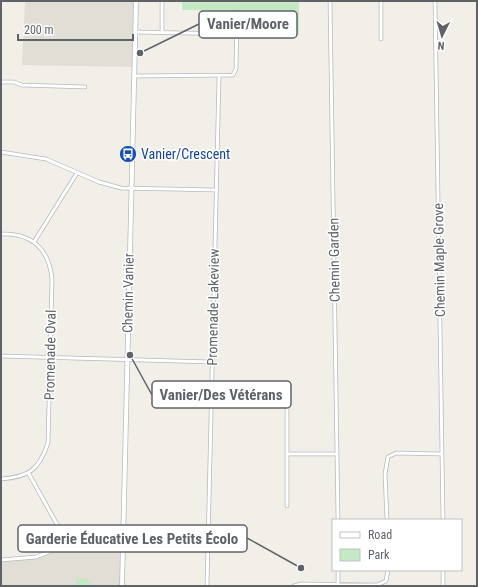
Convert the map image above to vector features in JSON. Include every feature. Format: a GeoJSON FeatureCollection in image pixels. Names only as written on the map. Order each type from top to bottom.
{"type":"FeatureCollection","features":[{"type":"Feature","properties":{"kind":"street","name":"Chemin Vanier"},"geometry":{"type":"LineString","coordinates":[[122,586],[130,188],[136,1]]}},
{"type":"Feature","properties":{"kind":"street"},"geometry":{"type":"LineString","coordinates":[[162,1],[162,32]]}},
{"type":"Feature","properties":{"kind":"street","name":"Chemin Garden"},"geometry":{"type":"LineString","coordinates":[[330,1],[338,519]]}},
{"type":"Feature","properties":{"kind":"street"},"geometry":{"type":"LineString","coordinates":[[380,1],[381,39]]}},
{"type":"Feature","properties":{"kind":"street","name":"Chemin Maple Grove"},"geometry":{"type":"LineString","coordinates":[[436,1],[442,519]]}},
{"type":"Feature","properties":{"kind":"street"},"geometry":{"type":"LineString","coordinates":[[134,76],[231,77],[236,71],[237,12]]}},
{"type":"Feature","properties":{"kind":"street"},"geometry":{"type":"LineString","coordinates":[[135,32],[236,34]]}},
{"type":"Feature","properties":{"kind":"street","name":"Promenade Lakeview"},"geometry":{"type":"LineString","coordinates":[[207,586],[219,77]]}},
{"type":"Feature","properties":{"kind":"street"},"geometry":{"type":"LineString","coordinates":[[1,82],[14,82],[22,85],[85,87]]}},
{"type":"Feature","properties":{"kind":"street"},"geometry":{"type":"LineString","coordinates":[[1,152],[33,155],[113,186],[130,188],[216,190]]}},
{"type":"Feature","properties":{"kind":"street"},"geometry":{"type":"LineString","coordinates":[[34,242],[77,173]]}},
{"type":"Feature","properties":{"kind":"street","name":"Promenade Oval"},"geometry":{"type":"LineString","coordinates":[[1,234],[21,236],[34,242],[46,254],[51,269],[48,443],[44,455],[29,474]]}},
{"type":"Feature","properties":{"kind":"street"},"geometry":{"type":"LineString","coordinates":[[1,356],[212,362]]}},
{"type":"Feature","properties":{"kind":"street"},"geometry":{"type":"LineString","coordinates":[[287,506],[288,401]]}},
{"type":"Feature","properties":{"kind":"street"},"geometry":{"type":"LineString","coordinates":[[387,519],[385,474],[388,457],[396,453],[442,454]]}},
{"type":"Feature","properties":{"kind":"street"},"geometry":{"type":"LineString","coordinates":[[288,454],[337,454]]}},
{"type":"Feature","properties":{"kind":"street"},"geometry":{"type":"LineString","coordinates":[[1,479],[15,478],[29,474],[68,544]]}},
{"type":"Feature","properties":{"kind":"street"},"geometry":{"type":"LineString","coordinates":[[1,560],[36,558],[96,534],[122,530],[208,533]]}},
{"type":"Feature","properties":{"kind":"street"},"geometry":{"type":"LineString","coordinates":[[338,571],[338,586]]}},
{"type":"Feature","properties":{"kind":"street"},"geometry":{"type":"LineString","coordinates":[[294,586],[301,584],[338,586],[381,584],[387,579],[388,571]]}},
{"type":"Feature","properties":{"kind":"street"},"geometry":{"type":"LineString","coordinates":[[443,571],[443,586]]}},
{"type":"Feature","properties":{"kind":"shaded area"},"geometry":{"type":"Polygon","coordinates":[[[136,1],[135,67],[22,65],[25,2],[136,1]]]}},
{"type":"Feature","properties":{"kind":"shaded area"},"geometry":{"type":"Polygon","coordinates":[[[122,530],[122,586],[1,586],[1,560],[36,557],[86,537],[122,530]]]}},
{"type":"Feature","properties":{"kind":"green space"},"geometry":{"type":"Polygon","coordinates":[[[182,1],[299,1],[299,34],[256,35],[256,11],[182,10],[182,1]]]}},
{"type":"Feature","properties":{"kind":"green space"},"geometry":{"type":"Polygon","coordinates":[[[76,576],[78,578],[85,579],[95,586],[76,586],[76,576]]]}},
{"type":"Feature","properties":{"kind":"place","name":"Vanier/Moore"},"geometry":{"type":"Point","coordinates":[140,53]}},
{"type":"Feature","properties":{"kind":"place","name":"Vanier/Crescent"},"geometry":{"type":"Point","coordinates":[128,154]}},
{"type":"Feature","properties":{"kind":"place","name":"Vanier/Des Vétérans"},"geometry":{"type":"Point","coordinates":[130,355]}},
{"type":"Feature","properties":{"kind":"place","name":"Garderie Éducative Les Petits Écolo"},"geometry":{"type":"Point","coordinates":[301,568]}}]}
